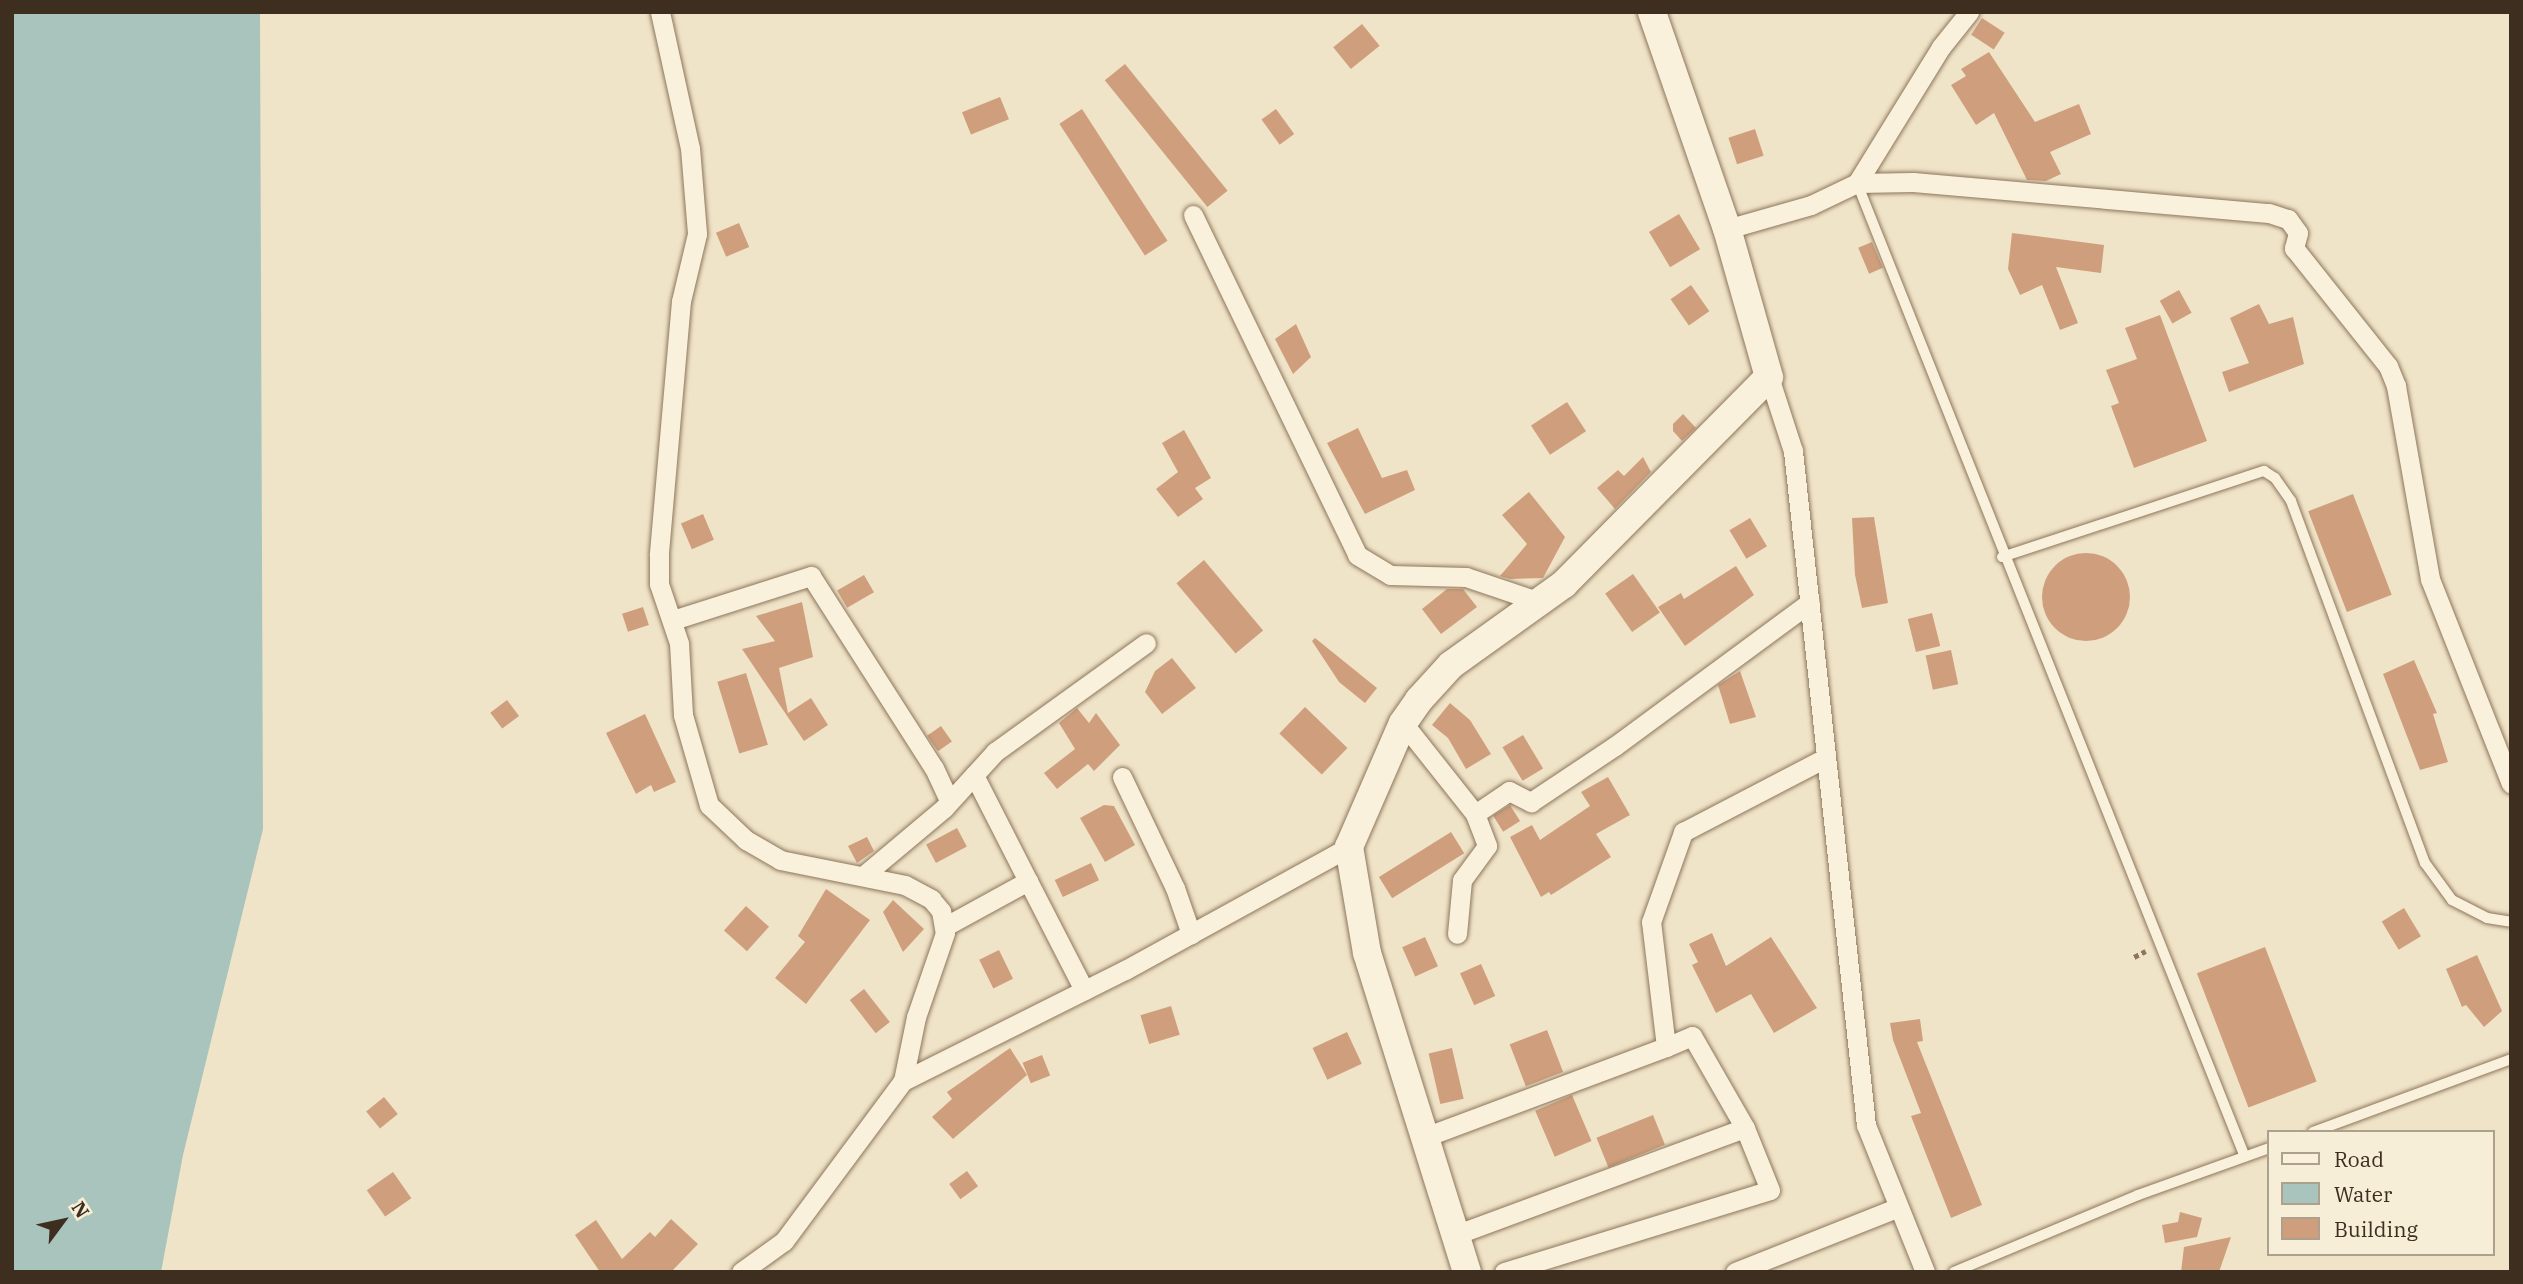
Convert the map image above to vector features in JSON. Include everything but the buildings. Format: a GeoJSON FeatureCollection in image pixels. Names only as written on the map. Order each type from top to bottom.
{"type":"FeatureCollection","features":[{"type":"Feature","properties":{"kind":"street"},"geometry":{"type":"LineString","coordinates":[[660,12],[690,148],[697,234],[681,301],[659,555],[659,584],[679,643],[683,715],[709,805],[746,840],[780,860],[905,885],[931,899],[941,911],[944,927],[939,955],[916,1017],[903,1081],[784,1241],[741,1272]]}},
{"type":"Feature","properties":{"kind":"street"},"geometry":{"type":"LineString","coordinates":[[1652,12],[1727,229],[1793,451],[1866,1125],[1897,1209],[1925,1272]]}},
{"type":"Feature","properties":{"kind":"street"},"geometry":{"type":"LineString","coordinates":[[1857,183],[1941,47],[1969,12]]}},
{"type":"Feature","properties":{"kind":"street"},"geometry":{"type":"LineString","coordinates":[[1727,229],[1811,205],[1857,183],[1913,182],[2269,213],[2288,219],[2298,233],[2294,248],[2388,366],[2396,386],[2430,579],[2511,784]]}},
{"type":"Feature","properties":{"kind":"street"},"geometry":{"type":"LineString","coordinates":[[1193,215],[1357,555],[1390,575],[1466,576],[1540,602]]}},
{"type":"Feature","properties":{"kind":"street"},"geometry":{"type":"LineString","coordinates":[[1467,1272],[1367,953],[1349,847],[1403,723],[1451,665],[1540,602],[1592,556],[1769,377]]}},
{"type":"Feature","properties":{"kind":"street"},"geometry":{"type":"LineString","coordinates":[[673,620],[811,576],[934,768],[948,798]]}},
{"type":"Feature","properties":{"kind":"street"},"geometry":{"type":"LineString","coordinates":[[1475,814],[1509,791],[1531,802],[1615,746],[1810,602]]}},
{"type":"Feature","properties":{"kind":"street"},"geometry":{"type":"LineString","coordinates":[[863,876],[944,808],[948,798],[995,752],[1146,643]]}},
{"type":"Feature","properties":{"kind":"street"},"geometry":{"type":"LineString","coordinates":[[1403,723],[1475,814],[1487,846],[1462,880],[1457,933]]}},
{"type":"Feature","properties":{"kind":"street"},"geometry":{"type":"LineString","coordinates":[[1666,1047],[1651,922],[1683,832],[1825,758]]}},
{"type":"Feature","properties":{"kind":"street"},"geometry":{"type":"LineString","coordinates":[[974,775],[1084,990]]}},
{"type":"Feature","properties":{"kind":"street"},"geometry":{"type":"LineString","coordinates":[[1122,777],[1175,888],[1191,934]]}},
{"type":"Feature","properties":{"kind":"street"},"geometry":{"type":"LineString","coordinates":[[903,1081],[1191,934],[1349,847]]}},
{"type":"Feature","properties":{"kind":"street"},"geometry":{"type":"LineString","coordinates":[[944,927],[1028,881]]}},
{"type":"Feature","properties":{"kind":"street"},"geometry":{"type":"LineString","coordinates":[[1425,1138],[1692,1036],[1745,1128],[1770,1190],[1504,1272]]}},
{"type":"Feature","properties":{"kind":"street"},"geometry":{"type":"LineString","coordinates":[[1455,1236],[1745,1128]]}},
{"type":"Feature","properties":{"kind":"street"},"geometry":{"type":"LineString","coordinates":[[1735,1272],[1897,1209]]}},
{"type":"Feature","properties":{"kind":"lane"},"geometry":{"type":"LineString","coordinates":[[1857,183],[2002,557],[2245,1157]]}},
{"type":"Feature","properties":{"kind":"lane"},"geometry":{"type":"LineString","coordinates":[[2002,557],[2264,471],[2275,478],[2291,501],[2425,863],[2452,900],[2487,918],[2511,922]]}},
{"type":"Feature","properties":{"kind":"lane"},"geometry":{"type":"LineString","coordinates":[[2318,1130],[2511,1059]]}},
{"type":"Feature","properties":{"kind":"lane"},"geometry":{"type":"LineString","coordinates":[[1954,1272],[2268,1148]]}},
{"type":"Feature","properties":{"kind":"water"},"geometry":{"type":"Polygon","coordinates":[[[12,12],[260,12],[263,829],[183,1155],[161,1272],[12,1272],[12,12]]]}}]}
